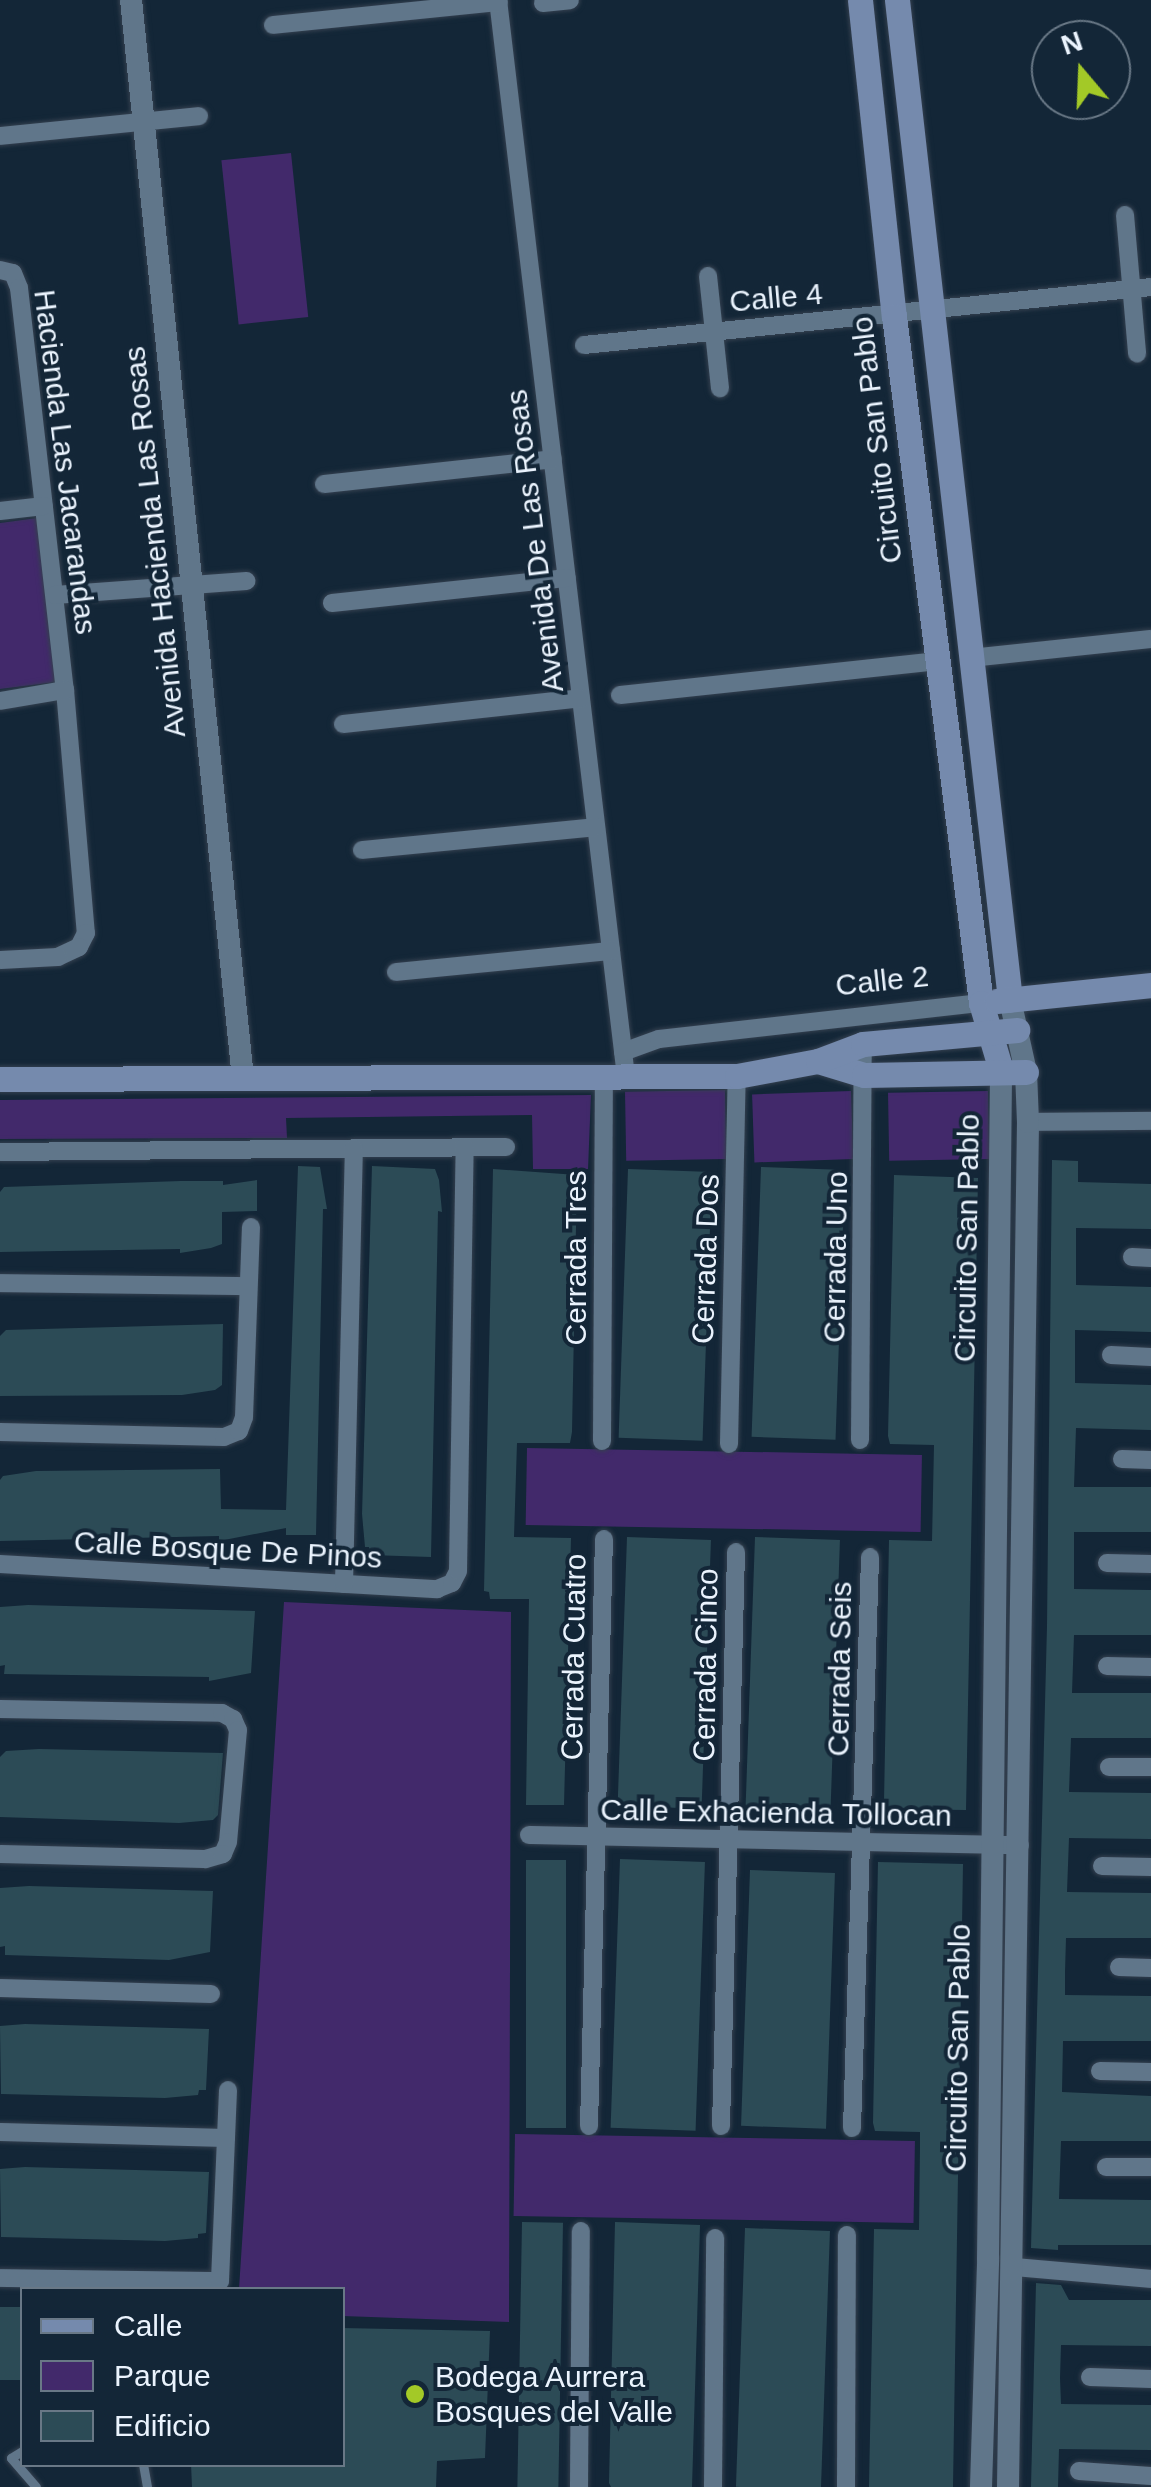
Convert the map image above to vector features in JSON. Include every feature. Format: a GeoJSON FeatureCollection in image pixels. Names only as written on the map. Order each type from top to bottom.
{"type":"FeatureCollection","features":[{"type":"Feature","properties":{"kind":"main road","name":"Circuito San Pablo"},"geometry":{"type":"LineString","coordinates":[[860,0],[894,316],[981,1003],[988,1032],[1013,1071]]}},
{"type":"Feature","properties":{"kind":"main road","name":"Circuito San Pablo"},"geometry":{"type":"LineString","coordinates":[[896,0],[1010,1000]]}},
{"type":"Feature","properties":{"kind":"main road","name":"Calle 2"},"geometry":{"type":"LineString","coordinates":[[981,1003],[1151,985]]}},
{"type":"Feature","properties":{"kind":"main road"},"geometry":{"type":"LineString","coordinates":[[0,1079],[243,1078],[618,1068],[737,1076],[818,1062],[863,1044],[1017,1030]]}},
{"type":"Feature","properties":{"kind":"main road"},"geometry":{"type":"LineString","coordinates":[[818,1062],[864,1075],[1013,1071]]}},
{"type":"Feature","properties":{"kind":"street","name":"Avenida Hacienda Las Rosas"},"geometry":{"type":"LineString","coordinates":[[131,0],[243,1078]]}},
{"type":"Feature","properties":{"kind":"street"},"geometry":{"type":"LineString","coordinates":[[544,3],[570,0]]}},
{"type":"Feature","properties":{"kind":"street"},"geometry":{"type":"LineString","coordinates":[[273,25],[499,1]]}},
{"type":"Feature","properties":{"kind":"street","name":"Avenida De Las Rosas"},"geometry":{"type":"LineString","coordinates":[[499,1],[611,951],[618,1068]]}},
{"type":"Feature","properties":{"kind":"street"},"geometry":{"type":"LineString","coordinates":[[0,136],[199,116]]}},
{"type":"Feature","properties":{"kind":"street"},"geometry":{"type":"LineString","coordinates":[[1125,215],[1142,288],[1138,353]]}},
{"type":"Feature","properties":{"kind":"street","name":"Hacienda Las Jacarandas"},"geometry":{"type":"LineString","coordinates":[[0,270],[12,273],[20,288],[65,690],[86,933],[80,947],[58,957],[0,960]]}},
{"type":"Feature","properties":{"kind":"street"},"geometry":{"type":"LineString","coordinates":[[708,276],[720,388]]}},
{"type":"Feature","properties":{"kind":"street","name":"Calle 4"},"geometry":{"type":"LineString","coordinates":[[584,345],[1142,288]]}},
{"type":"Feature","properties":{"kind":"street"},"geometry":{"type":"LineString","coordinates":[[324,484],[553,459]]}},
{"type":"Feature","properties":{"kind":"street","name":"Hacienda Las Jacarandas"},"geometry":{"type":"LineString","coordinates":[[0,511],[44,506]]}},
{"type":"Feature","properties":{"kind":"street"},"geometry":{"type":"LineString","coordinates":[[332,603],[567,578]]}},
{"type":"Feature","properties":{"kind":"street"},"geometry":{"type":"LineString","coordinates":[[55,595],[246,581]]}},
{"type":"Feature","properties":{"kind":"street"},"geometry":{"type":"LineString","coordinates":[[970,658],[1151,639]]}},
{"type":"Feature","properties":{"kind":"street"},"geometry":{"type":"LineString","coordinates":[[620,696],[936,661]]}},
{"type":"Feature","properties":{"kind":"street"},"geometry":{"type":"LineString","coordinates":[[0,701],[65,690]]}},
{"type":"Feature","properties":{"kind":"street"},"geometry":{"type":"LineString","coordinates":[[343,724],[581,698]]}},
{"type":"Feature","properties":{"kind":"street"},"geometry":{"type":"LineString","coordinates":[[362,850],[596,826]]}},
{"type":"Feature","properties":{"kind":"street"},"geometry":{"type":"LineString","coordinates":[[396,972],[611,951]]}},
{"type":"Feature","properties":{"kind":"street","name":"Circuito San Pablo"},"geometry":{"type":"LineString","coordinates":[[981,2487],[1017,1030],[1010,1000]]}},
{"type":"Feature","properties":{"kind":"street","name":"Calle 2"},"geometry":{"type":"LineString","coordinates":[[618,1068],[659,1039],[981,1003]]}},
{"type":"Feature","properties":{"kind":"street","name":"Cerrada Uno"},"geometry":{"type":"LineString","coordinates":[[860,1440],[863,1044]]}},
{"type":"Feature","properties":{"kind":"street","name":"Cerrada Tres"},"geometry":{"type":"LineString","coordinates":[[602,1440],[618,1068]]}},
{"type":"Feature","properties":{"kind":"street","name":"Circuito San Pablo"},"geometry":{"type":"LineString","coordinates":[[1008,2487],[1028,1122],[1013,1071]]}},
{"type":"Feature","properties":{"kind":"street","name":"Cerrada Dos"},"geometry":{"type":"LineString","coordinates":[[729,1444],[737,1076]]}},
{"type":"Feature","properties":{"kind":"street"},"geometry":{"type":"LineString","coordinates":[[1028,1122],[1151,1120]]}},
{"type":"Feature","properties":{"kind":"street","name":"Calle Bosque De Pinos"},"geometry":{"type":"LineString","coordinates":[[0,1564],[437,1589],[452,1583],[458,1571],[465,1147]]}},
{"type":"Feature","properties":{"kind":"street"},"geometry":{"type":"LineString","coordinates":[[0,1152],[506,1147]]}},
{"type":"Feature","properties":{"kind":"street"},"geometry":{"type":"LineString","coordinates":[[344,1584],[354,1148]]}},
{"type":"Feature","properties":{"kind":"street"},"geometry":{"type":"LineString","coordinates":[[0,1432],[224,1437],[239,1430],[244,1417],[252,1227]]}},
{"type":"Feature","properties":{"kind":"street"},"geometry":{"type":"LineString","coordinates":[[0,1284],[247,1286]]}},
{"type":"Feature","properties":{"kind":"street"},"geometry":{"type":"LineString","coordinates":[[1112,1355],[1151,1357]]}},
{"type":"Feature","properties":{"kind":"street"},"geometry":{"type":"LineString","coordinates":[[1122,1458],[1151,1460]]}},
{"type":"Feature","properties":{"kind":"street","name":"Cerrada Cuatro"},"geometry":{"type":"LineString","coordinates":[[597,1836],[604,1539]]}},
{"type":"Feature","properties":{"kind":"street","name":"Cerrada Cinco"},"geometry":{"type":"LineString","coordinates":[[729,1839],[736,1552]]}},
{"type":"Feature","properties":{"kind":"street","name":"Cerrada Seis"},"geometry":{"type":"LineString","coordinates":[[863,1842],[870,1557]]}},
{"type":"Feature","properties":{"kind":"street"},"geometry":{"type":"LineString","coordinates":[[1107,1563],[1151,1564]]}},
{"type":"Feature","properties":{"kind":"street"},"geometry":{"type":"LineString","coordinates":[[1108,1666],[1151,1668]]}},
{"type":"Feature","properties":{"kind":"street"},"geometry":{"type":"LineString","coordinates":[[0,1710],[222,1713],[233,1719],[238,1730],[228,1842],[223,1854],[206,1859],[0,1854]]}},
{"type":"Feature","properties":{"kind":"street"},"geometry":{"type":"LineString","coordinates":[[1108,1766],[1151,1767]]}},
{"type":"Feature","properties":{"kind":"street","name":"Calle Exhacienda Tollocan"},"geometry":{"type":"LineString","coordinates":[[530,1835],[1020,1846]]}},
{"type":"Feature","properties":{"kind":"street"},"geometry":{"type":"LineString","coordinates":[[589,2126],[597,1836]]}},
{"type":"Feature","properties":{"kind":"street"},"geometry":{"type":"LineString","coordinates":[[720,2126],[729,1839]]}},
{"type":"Feature","properties":{"kind":"street"},"geometry":{"type":"LineString","coordinates":[[852,2128],[863,1842]]}},
{"type":"Feature","properties":{"kind":"street"},"geometry":{"type":"LineString","coordinates":[[1102,1866],[1151,1867]]}},
{"type":"Feature","properties":{"kind":"street"},"geometry":{"type":"LineString","coordinates":[[1119,1967],[1151,1968]]}},
{"type":"Feature","properties":{"kind":"street"},"geometry":{"type":"LineString","coordinates":[[0,1988],[211,1994]]}},
{"type":"Feature","properties":{"kind":"street"},"geometry":{"type":"LineString","coordinates":[[992,2004],[1018,2006]]}},
{"type":"Feature","properties":{"kind":"street"},"geometry":{"type":"LineString","coordinates":[[1100,2071],[1151,2072]]}},
{"type":"Feature","properties":{"kind":"street"},"geometry":{"type":"LineString","coordinates":[[0,2278],[220,2281],[228,2090]]}},
{"type":"Feature","properties":{"kind":"street"},"geometry":{"type":"LineString","coordinates":[[0,2132],[226,2138]]}},
{"type":"Feature","properties":{"kind":"street"},"geometry":{"type":"LineString","coordinates":[[1106,2166],[1151,2168]]}},
{"type":"Feature","properties":{"kind":"street"},"geometry":{"type":"LineString","coordinates":[[579,2487],[581,2231]]}},
{"type":"Feature","properties":{"kind":"street"},"geometry":{"type":"LineString","coordinates":[[846,2487],[847,2235]]}},
{"type":"Feature","properties":{"kind":"street"},"geometry":{"type":"LineString","coordinates":[[713,2487],[715,2238]]}},
{"type":"Feature","properties":{"kind":"street"},"geometry":{"type":"LineString","coordinates":[[1014,2267],[1151,2279]]}},
{"type":"Feature","properties":{"kind":"street"},"geometry":{"type":"LineString","coordinates":[[1090,2377],[1151,2378]]}},
{"type":"Feature","properties":{"kind":"street"},"geometry":{"type":"LineString","coordinates":[[1079,2471],[1151,2476]]}},
{"type":"Feature","properties":{"kind":"lane"},"geometry":{"type":"LineString","coordinates":[[20,2452],[11,2458],[36,2487]]}},
{"type":"Feature","properties":{"kind":"green space"},"geometry":{"type":"Polygon","coordinates":[[[291,153],[308,317],[239,324],[221,160],[291,153]]]}},
{"type":"Feature","properties":{"kind":"green space"},"geometry":{"type":"Polygon","coordinates":[[[37,518],[56,682],[0,689],[0,523],[37,518]]]}},
{"type":"Feature","properties":{"kind":"green space"},"geometry":{"type":"Polygon","coordinates":[[[725,1090],[726,1159],[626,1161],[625,1092],[725,1090]]]}},
{"type":"Feature","properties":{"kind":"green space"},"geometry":{"type":"Polygon","coordinates":[[[851,1091],[853,1159],[754,1162],[752,1094],[851,1091]]]}},
{"type":"Feature","properties":{"kind":"green space"},"geometry":{"type":"Polygon","coordinates":[[[988,1091],[989,1159],[889,1161],[888,1093],[988,1091]]]}},
{"type":"Feature","properties":{"kind":"green space"},"geometry":{"type":"Polygon","coordinates":[[[591,1095],[588,1169],[533,1169],[532,1115],[286,1118],[287,1138],[0,1139],[0,1100],[591,1095]]]}},
{"type":"Feature","properties":{"kind":"green space"},"geometry":{"type":"Polygon","coordinates":[[[527,1448],[922,1455],[921,1532],[526,1525],[527,1448]]]}},
{"type":"Feature","properties":{"kind":"green space"},"geometry":{"type":"Polygon","coordinates":[[[284,1602],[511,1612],[509,2322],[345,2316],[345,2287],[239,2287],[284,1602]]]}},
{"type":"Feature","properties":{"kind":"green space"},"geometry":{"type":"Polygon","coordinates":[[[515,2134],[915,2141],[914,2223],[514,2216],[515,2134]]]}},
{"type":"Feature","properties":{"kind":"building"},"geometry":{"type":"Polygon","coordinates":[[[1052,1160],[1078,1161],[1078,1182],[1151,1184],[1151,1229],[1076,1228],[1076,1285],[1151,1287],[1151,1332],[1075,1330],[1075,1383],[1151,1385],[1151,1430],[1076,1428],[1074,1487],[1151,1487],[1151,1532],[1074,1532],[1074,1589],[1151,1590],[1151,1635],[1074,1635],[1072,1693],[1151,1693],[1151,1738],[1071,1738],[1069,1792],[1151,1793],[1151,1839],[1069,1838],[1067,1892],[1151,1893],[1151,1938],[1066,1938],[1065,1995],[1151,1996],[1151,2041],[1063,2041],[1062,2092],[1151,2096],[1151,2141],[1061,2141],[1059,2199],[1151,2200],[1151,2245],[1058,2245],[1058,2250],[1031,2248],[1047,1626],[1052,1160]]]}},
{"type":"Feature","properties":{"kind":"building"},"geometry":{"type":"Polygon","coordinates":[[[298,1166],[320,1167],[327,1209],[323,1209],[316,1535],[286,1535],[286,1528],[219,1541],[219,1536],[0,1541],[0,1480],[3,1476],[36,1471],[220,1469],[221,1509],[286,1510],[298,1166]]]}},
{"type":"Feature","properties":{"kind":"building"},"geometry":{"type":"Polygon","coordinates":[[[372,1166],[435,1169],[439,1180],[442,1212],[438,1211],[431,1557],[370,1555],[369,1547],[365,1547],[362,1514],[372,1166]]]}},
{"type":"Feature","properties":{"kind":"building"},"geometry":{"type":"Polygon","coordinates":[[[761,1167],[845,1170],[836,1440],[752,1437],[761,1167]]]}},
{"type":"Feature","properties":{"kind":"building"},"geometry":{"type":"Polygon","coordinates":[[[493,1169],[577,1175],[572,1432],[570,1443],[517,1443],[514,1537],[571,1538],[564,1805],[526,1805],[529,1599],[490,1599],[489,1592],[484,1591],[493,1169]]]}},
{"type":"Feature","properties":{"kind":"building"},"geometry":{"type":"Polygon","coordinates":[[[628,1169],[712,1172],[703,1441],[619,1438],[628,1169]]]}},
{"type":"Feature","properties":{"kind":"building"},"geometry":{"type":"Polygon","coordinates":[[[894,1175],[978,1178],[966,1810],[885,1809],[884,1801],[889,1540],[932,1541],[934,1445],[890,1444],[888,1436],[894,1175]]]}},
{"type":"Feature","properties":{"kind":"building"},"geometry":{"type":"Polygon","coordinates":[[[257,1180],[257,1211],[222,1212],[222,1244],[211,1248],[180,1253],[180,1249],[0,1252],[0,1192],[4,1187],[181,1181],[223,1181],[223,1185],[257,1180]]]}},
{"type":"Feature","properties":{"kind":"building"},"geometry":{"type":"Polygon","coordinates":[[[223,1324],[222,1385],[215,1390],[182,1395],[0,1396],[0,1336],[6,1330],[223,1324]]]}},
{"type":"Feature","properties":{"kind":"building"},"geometry":{"type":"Polygon","coordinates":[[[627,1537],[711,1540],[702,1809],[618,1806],[627,1537]]]}},
{"type":"Feature","properties":{"kind":"building"},"geometry":{"type":"Polygon","coordinates":[[[755,1537],[840,1540],[831,1809],[746,1806],[755,1537]]]}},
{"type":"Feature","properties":{"kind":"building"},"geometry":{"type":"Polygon","coordinates":[[[0,1607],[255,1611],[251,1673],[209,1681],[209,1677],[4,1674],[5,1665],[0,1666],[0,1607]]]}},
{"type":"Feature","properties":{"kind":"building"},"geometry":{"type":"Polygon","coordinates":[[[6,1751],[223,1753],[218,1815],[213,1820],[179,1823],[0,1817],[0,1757],[6,1751]]]}},
{"type":"Feature","properties":{"kind":"building"},"geometry":{"type":"Polygon","coordinates":[[[620,1859],[705,1862],[696,2131],[611,2128],[620,1859]]]}},
{"type":"Feature","properties":{"kind":"building"},"geometry":{"type":"Polygon","coordinates":[[[526,1860],[566,1860],[566,2128],[526,2128],[526,1860]]]}},
{"type":"Feature","properties":{"kind":"building"},"geometry":{"type":"Polygon","coordinates":[[[878,1862],[963,1864],[953,2487],[869,2487],[874,2229],[919,2230],[920,2132],[875,2131],[873,2123],[878,1862]]]}},
{"type":"Feature","properties":{"kind":"building"},"geometry":{"type":"Polygon","coordinates":[[[750,1870],[835,1873],[826,2129],[741,2126],[750,1870]]]}},
{"type":"Feature","properties":{"kind":"building"},"geometry":{"type":"Polygon","coordinates":[[[0,1888],[213,1891],[210,1952],[169,1960],[5,1955],[5,1946],[0,1947],[0,1888]]]}},
{"type":"Feature","properties":{"kind":"building"},"geometry":{"type":"Polygon","coordinates":[[[0,2026],[209,2029],[206,2090],[199,2090],[198,2095],[165,2098],[1,2094],[0,2026]]]}},
{"type":"Feature","properties":{"kind":"building"},"geometry":{"type":"Polygon","coordinates":[[[0,2169],[209,2172],[206,2233],[198,2234],[198,2238],[165,2241],[1,2237],[0,2169]]]}},
{"type":"Feature","properties":{"kind":"building"},"geometry":{"type":"Polygon","coordinates":[[[522,2222],[563,2223],[558,2487],[517,2487],[522,2222]]]}},
{"type":"Feature","properties":{"kind":"building"},"geometry":{"type":"Polygon","coordinates":[[[615,2222],[700,2225],[692,2487],[611,2487],[609,2483],[615,2222]]]}},
{"type":"Feature","properties":{"kind":"building"},"geometry":{"type":"Polygon","coordinates":[[[745,2228],[830,2231],[821,2487],[736,2487],[745,2228]]]}},
{"type":"Feature","properties":{"kind":"building"},"geometry":{"type":"Polygon","coordinates":[[[1036,2283],[1061,2285],[1069,2300],[1151,2300],[1151,2346],[1061,2345],[1060,2378],[1061,2404],[1151,2405],[1151,2450],[1059,2449],[1058,2487],[1031,2487],[1036,2283]]]}},
{"type":"Feature","properties":{"kind":"building"},"geometry":{"type":"Polygon","coordinates":[[[0,2307],[20,2307],[20,2380],[0,2380],[0,2307]]]}},
{"type":"Feature","properties":{"kind":"building","name":"Bodega Aurrera Bosques del Valle"},"geometry":{"type":"Polygon","coordinates":[[[345,2328],[490,2331],[485,2458],[437,2461],[436,2487],[192,2487],[191,2467],[345,2467],[345,2328]]]}},
{"type":"Feature","properties":{"kind":"place","name":"Bodega Aurrera Bosques del Valle"},"geometry":{"type":"Point","coordinates":[415,2394]}}]}
